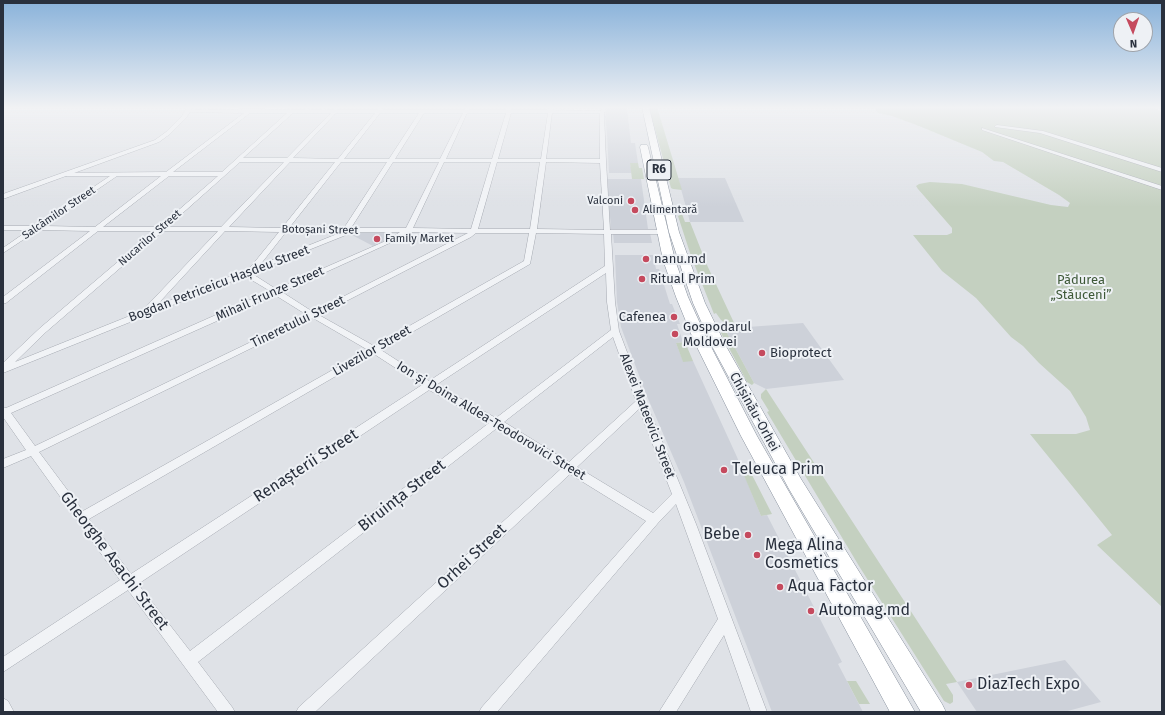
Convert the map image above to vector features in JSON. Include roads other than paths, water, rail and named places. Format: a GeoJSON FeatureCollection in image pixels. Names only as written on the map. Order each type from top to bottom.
{"type":"FeatureCollection","features":[{"type":"Feature","properties":{"kind":"highway","name":"Chișinău-Orhei"},"geometry":{"type":"LineString","coordinates":[[644,140],[669,260],[701,341],[732,405],[903,712]]}},
{"type":"Feature","properties":{"kind":"highway","name":"Chișinău-Orhei"},"geometry":{"type":"LineString","coordinates":[[653,140],[674,232],[699,303],[720,348],[792,478],[934,712]]}},
{"type":"Feature","properties":{"kind":"street","name":"Salcâmilor Street"},"geometry":{"type":"LineString","coordinates":[[3,197],[158,140]]}},
{"type":"Feature","properties":{"kind":"street"},"geometry":{"type":"LineString","coordinates":[[3,301],[211,140]]}},
{"type":"Feature","properties":{"kind":"street","name":"Nucarilor Street"},"geometry":{"type":"LineString","coordinates":[[3,369],[260,140]]}},
{"type":"Feature","properties":{"kind":"street"},"geometry":{"type":"LineString","coordinates":[[144,313],[308,140]]}},
{"type":"Feature","properties":{"kind":"street"},"geometry":{"type":"LineString","coordinates":[[248,272],[284,230],[356,140]]}},
{"type":"Feature","properties":{"kind":"street","name":"Bogdan Petriceicu Hașdeu Street"},"geometry":{"type":"LineString","coordinates":[[3,369],[344,234],[404,140]]}},
{"type":"Feature","properties":{"kind":"street"},"geometry":{"type":"LineString","coordinates":[[408,231],[452,140]]}},
{"type":"Feature","properties":{"kind":"street"},"geometry":{"type":"LineString","coordinates":[[474,231],[500,140]]}},
{"type":"Feature","properties":{"kind":"street","name":"Livezilor Street"},"geometry":{"type":"LineString","coordinates":[[81,518],[525,264],[529,259],[547,140]]}},
{"type":"Feature","properties":{"kind":"street","name":"Alexei Mateevici Street"},"geometry":{"type":"LineString","coordinates":[[603,140],[606,232],[615,331],[641,402],[690,524],[759,712]]}},
{"type":"Feature","properties":{"kind":"street"},"geometry":{"type":"LineString","coordinates":[[1019,140],[1162,188]]}},
{"type":"Feature","properties":{"kind":"street"},"geometry":{"type":"LineString","coordinates":[[1068,140],[1162,170]]}},
{"type":"Feature","properties":{"kind":"street"},"geometry":{"type":"LineString","coordinates":[[239,160],[603,161]]}},
{"type":"Feature","properties":{"kind":"street"},"geometry":{"type":"LineString","coordinates":[[66,174],[223,174]]}},
{"type":"Feature","properties":{"kind":"street","name":"Salcâmilor Street"},"geometry":{"type":"LineString","coordinates":[[3,251],[116,174]]}},
{"type":"Feature","properties":{"kind":"street"},"geometry":{"type":"LineString","coordinates":[[1154,185],[1162,182]]}},
{"type":"Feature","properties":{"kind":"street","name":"Botoșani Street"},"geometry":{"type":"LineString","coordinates":[[3,228],[662,232]]}},
{"type":"Feature","properties":{"kind":"street","name":"Mihail Frunze Street"},"geometry":{"type":"LineString","coordinates":[[4,411],[275,292],[408,231]]}},
{"type":"Feature","properties":{"kind":"street","name":"Tineretului Street"},"geometry":{"type":"LineString","coordinates":[[3,464],[33,451],[313,315],[469,236],[474,231]]}},
{"type":"Feature","properties":{"kind":"street","name":"Renașterii Street"},"geometry":{"type":"LineString","coordinates":[[3,666],[609,267]]}},
{"type":"Feature","properties":{"kind":"street","name":"Ion și Doina Aldea-Teodorovici Street"},"geometry":{"type":"LineString","coordinates":[[248,272],[275,292],[373,350],[430,386],[497,423],[654,520]]}},
{"type":"Feature","properties":{"kind":"street","name":"Biruința Street"},"geometry":{"type":"LineString","coordinates":[[188,661],[615,331]]}},
{"type":"Feature","properties":{"kind":"street","name":"Orhei Street"},"geometry":{"type":"LineString","coordinates":[[304,712],[641,402]]}},
{"type":"Feature","properties":{"kind":"street","name":"Gheorghe Asachi Street"},"geometry":{"type":"LineString","coordinates":[[4,411],[81,518],[227,712]]}},
{"type":"Feature","properties":{"kind":"street"},"geometry":{"type":"LineString","coordinates":[[487,712],[654,520],[678,495]]}},
{"type":"Feature","properties":{"kind":"street"},"geometry":{"type":"LineString","coordinates":[[667,712],[726,620]]}},
{"type":"Feature","properties":{"kind":"street"},"geometry":{"type":"LineString","coordinates":[[3,706],[6,712]]}},
{"type":"Feature","properties":{"kind":"place","name":"Valconi"},"geometry":{"type":"Point","coordinates":[631,201]}},
{"type":"Feature","properties":{"kind":"place","name":"Alimentară"},"geometry":{"type":"Point","coordinates":[635,210]}},
{"type":"Feature","properties":{"kind":"place","name":"Family Market"},"geometry":{"type":"Point","coordinates":[377,239]}},
{"type":"Feature","properties":{"kind":"place","name":"nanu.md"},"geometry":{"type":"Point","coordinates":[646,259]}},
{"type":"Feature","properties":{"kind":"place","name":"Ritual Prim"},"geometry":{"type":"Point","coordinates":[642,279]}},
{"type":"Feature","properties":{"kind":"place","name":"Cafenea"},"geometry":{"type":"Point","coordinates":[674,317]}},
{"type":"Feature","properties":{"kind":"place","name":"Gospodarul Moldovei"},"geometry":{"type":"Point","coordinates":[675,334]}},
{"type":"Feature","properties":{"kind":"place","name":"Bioprotect"},"geometry":{"type":"Point","coordinates":[762,353]}},
{"type":"Feature","properties":{"kind":"place","name":"Teleuca Prim"},"geometry":{"type":"Point","coordinates":[724,470]}},
{"type":"Feature","properties":{"kind":"place","name":"Bebe"},"geometry":{"type":"Point","coordinates":[748,535]}},
{"type":"Feature","properties":{"kind":"place","name":"Mega Alina Cosmetics"},"geometry":{"type":"Point","coordinates":[757,555]}},
{"type":"Feature","properties":{"kind":"place","name":"Aqua Factor"},"geometry":{"type":"Point","coordinates":[780,587]}},
{"type":"Feature","properties":{"kind":"place","name":"Automag.md"},"geometry":{"type":"Point","coordinates":[811,611]}},
{"type":"Feature","properties":{"kind":"place","name":"DiazTech Expo"},"geometry":{"type":"Point","coordinates":[969,685]}},
{"type":"Feature","properties":{"kind":"park label","name":"Pădurea „Stăuceni”"},"geometry":{"type":"Point","coordinates":[1081,288]}}]}
